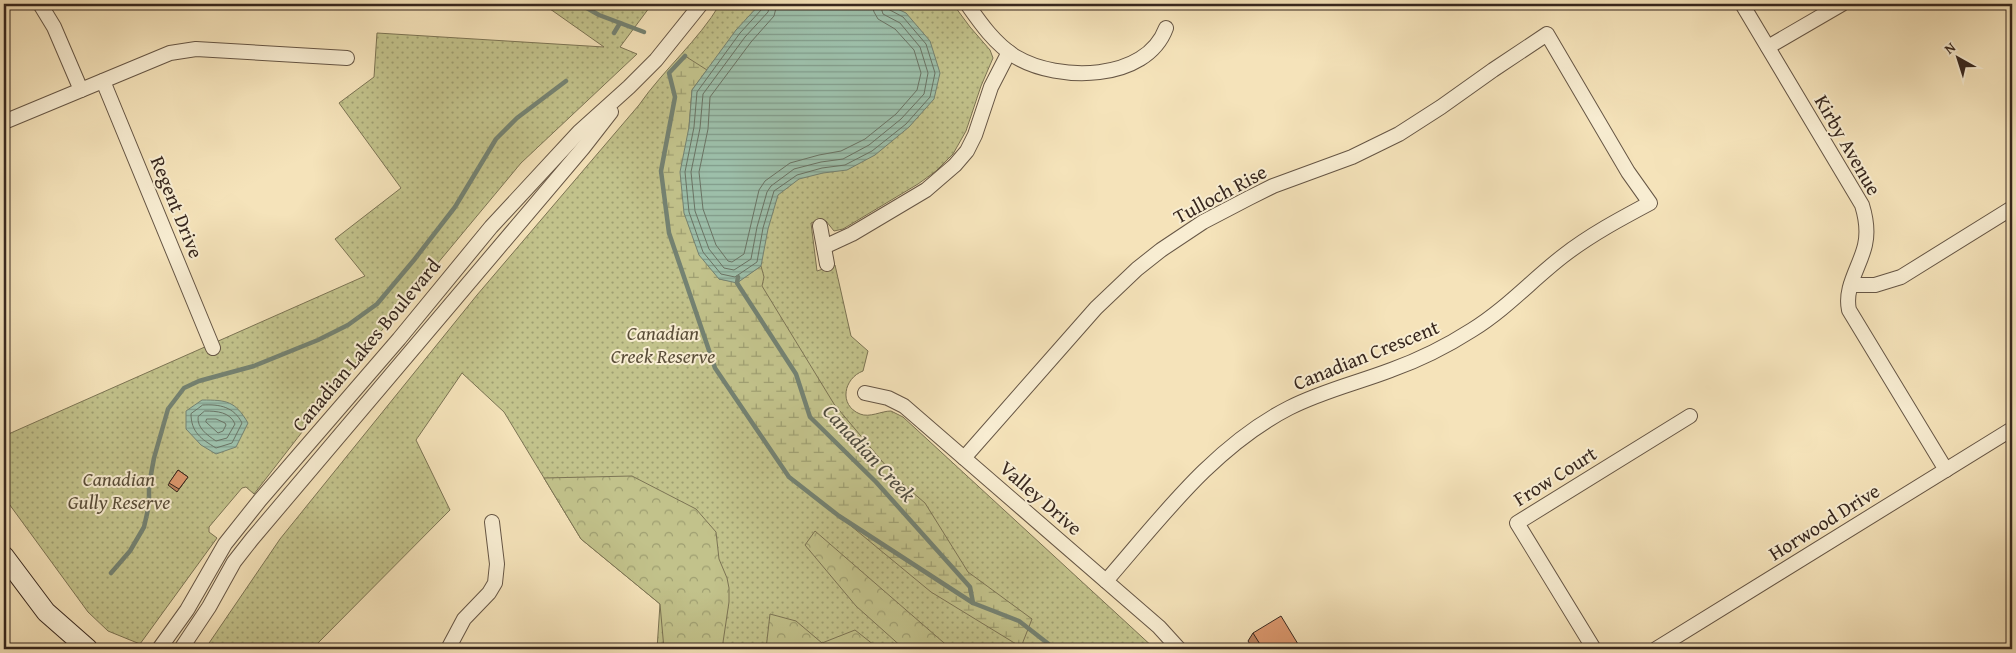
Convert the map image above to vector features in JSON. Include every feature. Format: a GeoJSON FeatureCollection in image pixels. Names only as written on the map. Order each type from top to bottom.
{"type":"FeatureCollection","features":[{"type":"Feature","properties":{"kind":"main road"},"geometry":{"type":"LineString","coordinates":[[4,556],[46,612],[67,649]]}},
{"type":"Feature","properties":{"kind":"main road"},"geometry":{"type":"LineString","coordinates":[[46,612],[88,649]]}},
{"type":"Feature","properties":{"kind":"street"},"geometry":{"type":"LineString","coordinates":[[40,4],[54,27],[81,90]]}},
{"type":"Feature","properties":{"kind":"street","name":"Canadian Lakes Boulevard"},"geometry":{"type":"LineString","coordinates":[[159,649],[187,610],[220,551],[255,506],[400,339],[491,227],[579,132],[629,87],[674,40],[701,4]]}},
{"type":"Feature","properties":{"kind":"street"},"geometry":{"type":"LineString","coordinates":[[967,4],[985,29],[1009,52],[1031,64],[1053,71],[1079,74],[1097,73],[1124,66],[1141,58],[1159,42],[1166,28]]}},
{"type":"Feature","properties":{"kind":"street","name":"Kirby Avenue"},"geometry":{"type":"LineString","coordinates":[[1742,4],[1862,205],[1866,223],[1865,244],[1848,298],[1850,314],[1946,470]]}},
{"type":"Feature","properties":{"kind":"street"},"geometry":{"type":"LineString","coordinates":[[1768,48],[1842,4]]}},
{"type":"Feature","properties":{"kind":"street","name":"Tulloch Rise"},"geometry":{"type":"LineString","coordinates":[[964,458],[1091,313],[1131,274],[1155,254],[1203,222],[1249,198],[1274,186],[1352,157],[1399,134],[1546,34]]}},
{"type":"Feature","properties":{"kind":"street","name":"Canadian Crescent"},"geometry":{"type":"LineString","coordinates":[[1106,581],[1201,474],[1242,438],[1279,413],[1310,398],[1391,370],[1425,356],[1456,339],[1510,303],[1573,248],[1600,230],[1650,203],[1623,164],[1546,34]]}},
{"type":"Feature","properties":{"kind":"street"},"geometry":{"type":"LineString","coordinates":[[4,122],[170,53],[187,49],[347,58]]}},
{"type":"Feature","properties":{"kind":"street"},"geometry":{"type":"LineString","coordinates":[[824,247],[852,234],[926,190],[955,165],[976,135],[991,88],[1009,52]]}},
{"type":"Feature","properties":{"kind":"street","name":"Regent Drive"},"geometry":{"type":"LineString","coordinates":[[104,81],[213,348]]}},
{"type":"Feature","properties":{"kind":"street","name":"Canadian Lakes Boulevard"},"geometry":{"type":"LineString","coordinates":[[181,649],[209,607],[234,562],[252,538],[583,148],[629,87]]}},
{"type":"Feature","properties":{"kind":"street"},"geometry":{"type":"LineString","coordinates":[[1851,285],[1880,284],[1900,277],[2012,208]]}},
{"type":"Feature","properties":{"kind":"street"},"geometry":{"type":"LineString","coordinates":[[820,226],[828,264]]}},
{"type":"Feature","properties":{"kind":"street","name":"Valley Drive"},"geometry":{"type":"LineString","coordinates":[[866,393],[888,398],[900,404],[1159,627],[1179,649]]}},
{"type":"Feature","properties":{"kind":"street","name":"Frow Court"},"geometry":{"type":"LineString","coordinates":[[1594,649],[1517,523],[1690,416]]}},
{"type":"Feature","properties":{"kind":"street","name":"Horwood Drive"},"geometry":{"type":"LineString","coordinates":[[1656,649],[2012,429]]}},
{"type":"Feature","properties":{"kind":"street"},"geometry":{"type":"LineString","coordinates":[[448,649],[464,619],[489,593],[495,583],[497,564],[492,522]]}},
{"type":"Feature","properties":{"kind":"green space","name":"Canadian Gully Reserve"},"geometry":{"type":"Polygon","coordinates":[[[543,4],[652,4],[620,47],[637,54],[521,163],[368,347],[254,494],[246,487],[242,488],[209,527],[209,532],[217,538],[140,644],[108,631],[88,612],[4,497],[4,436],[365,276],[335,239],[401,188],[339,103],[374,77],[377,33],[604,47],[543,4]]]}},
{"type":"Feature","properties":{"kind":"green space","name":"Canadian Creek Reserve"},"geometry":{"type":"Polygon","coordinates":[[[720,4],[953,4],[990,50],[993,58],[981,86],[966,131],[953,154],[936,171],[918,184],[843,229],[834,231],[826,221],[811,223],[817,271],[835,265],[851,336],[868,351],[863,371],[851,379],[846,392],[846,398],[853,410],[860,414],[868,415],[891,411],[903,417],[1155,649],[657,649],[660,604],[581,539],[504,412],[462,373],[416,440],[450,510],[312,649],[205,649],[280,539],[477,295],[702,30],[720,4]]]}},
{"type":"Feature","properties":{"kind":"green space"},"geometry":{"type":"Polygon","coordinates":[[[685,56],[707,70],[692,90],[689,127],[719,279],[737,282],[761,266],[764,277],[762,286],[834,404],[897,479],[925,503],[968,572],[1032,619],[1021,647],[931,592],[789,477],[715,368],[669,233],[661,172],[675,97],[669,73],[685,56]]]}},
{"type":"Feature","properties":{"kind":"green space"},"geometry":{"type":"Polygon","coordinates":[[[632,476],[696,509],[716,532],[719,559],[729,588],[729,602],[722,649],[664,649],[660,604],[581,539],[544,478],[632,476]]]}},
{"type":"Feature","properties":{"kind":"green space"},"geometry":{"type":"Polygon","coordinates":[[[815,531],[951,649],[904,649],[856,606],[805,545],[815,531]]]}},
{"type":"Feature","properties":{"kind":"green space"},"geometry":{"type":"Polygon","coordinates":[[[770,614],[796,621],[822,643],[855,630],[879,649],[766,649],[770,614]]]}},
{"type":"Feature","properties":{"kind":"water"},"geometry":{"type":"Polygon","coordinates":[[[760,4],[887,4],[906,13],[930,41],[940,73],[934,99],[909,127],[875,155],[847,170],[799,179],[778,195],[768,229],[761,266],[737,283],[719,279],[699,255],[684,213],[680,172],[689,127],[692,90],[736,30],[760,4]]]}},
{"type":"Feature","properties":{"kind":"water"},"geometry":{"type":"Polygon","coordinates":[[[202,400],[224,401],[239,410],[248,423],[236,447],[216,454],[201,445],[186,429],[186,411],[202,400]]]}},
{"type":"Feature","properties":{"kind":"building"},"geometry":{"type":"Polygon","coordinates":[[[178,470],[188,477],[179,489],[169,483],[178,470]]]}},
{"type":"Feature","properties":{"kind":"building"},"geometry":{"type":"Polygon","coordinates":[[[1281,616],[1301,649],[1263,649],[1253,633],[1281,616]]]}},
{"type":"Feature","properties":{"kind":"waterway","name":"Canadian Creek"},"geometry":{"type":"LineString","coordinates":[[580,4],[599,15],[644,32]]}},
{"type":"Feature","properties":{"kind":"waterway"},"geometry":{"type":"LineString","coordinates":[[614,33],[620,23]]}},
{"type":"Feature","properties":{"kind":"waterway"},"geometry":{"type":"LineString","coordinates":[[685,56],[669,73],[675,97],[661,171],[669,233],[715,368],[789,477],[839,516],[973,603]]}},
{"type":"Feature","properties":{"kind":"waterway"},"geometry":{"type":"LineString","coordinates":[[111,573],[130,551],[144,527],[149,505],[149,485],[154,458],[168,409],[184,388],[199,381],[254,366],[318,340],[348,325],[377,304],[455,207],[496,139],[517,118],[566,81]]}},
{"type":"Feature","properties":{"kind":"waterway","name":"Canadian Creek"},"geometry":{"type":"LineString","coordinates":[[738,277],[737,283],[796,374],[810,417],[876,482],[970,587],[973,603],[1019,621],[1055,649]]}}]}
